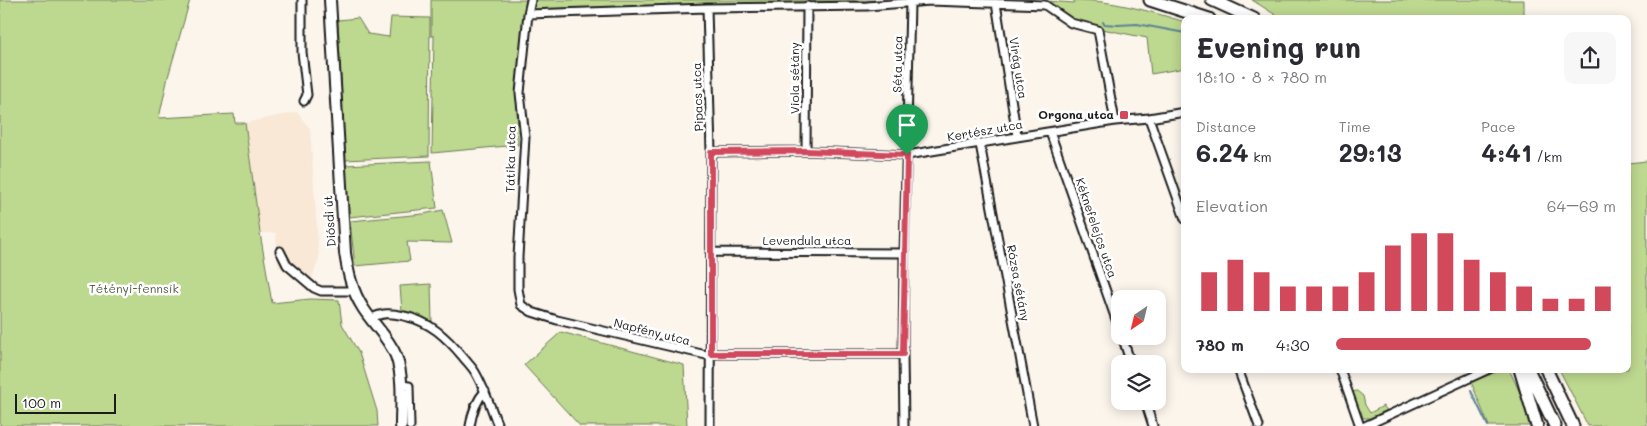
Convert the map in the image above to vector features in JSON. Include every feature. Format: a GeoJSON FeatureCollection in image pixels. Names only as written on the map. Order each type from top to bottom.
{"type":"FeatureCollection","features":[{"type":"Feature","properties":{"kind":"highway"},"geometry":{"type":"LineString","coordinates":[[1150,0],[1197,15]]}},
{"type":"Feature","properties":{"kind":"highway"},"geometry":{"type":"LineString","coordinates":[[1212,0],[1245,15]]}},
{"type":"Feature","properties":{"kind":"highway"},"geometry":{"type":"LineString","coordinates":[[1521,373],[1537,426]]}},
{"type":"Feature","properties":{"kind":"highway"},"geometry":{"type":"LineString","coordinates":[[1530,373],[1556,426]]}},
{"type":"Feature","properties":{"kind":"highway"},"geometry":{"type":"LineString","coordinates":[[1548,373],[1573,426]]}},
{"type":"Feature","properties":{"kind":"main road","name":"Diósdi út"},"geometry":{"type":"LineString","coordinates":[[330,0],[345,253],[348,274],[353,291],[396,356],[400,370],[401,385],[400,426]]}},
{"type":"Feature","properties":{"kind":"street"},"geometry":{"type":"LineString","coordinates":[[302,0],[302,52],[307,95],[304,101]]}},
{"type":"Feature","properties":{"kind":"street","name":"Tátika utca"},"geometry":{"type":"LineString","coordinates":[[521,305],[518,289],[518,257],[524,137],[520,93],[531,0]]}},
{"type":"Feature","properties":{"kind":"street"},"geometry":{"type":"LineString","coordinates":[[528,14],[707,8],[857,6],[930,1],[1045,5],[1071,23],[1098,30],[1115,121]]}},
{"type":"Feature","properties":{"kind":"street","name":"Séta utca"},"geometry":{"type":"LineString","coordinates":[[904,426],[904,253],[910,3]]}},
{"type":"Feature","properties":{"kind":"street","name":"Virág utca"},"geometry":{"type":"LineString","coordinates":[[996,3],[1017,136]]}},
{"type":"Feature","properties":{"kind":"street","name":"Viola sétány"},"geometry":{"type":"LineString","coordinates":[[806,151],[807,6]]}},
{"type":"Feature","properties":{"kind":"street","name":"Pipacs utca"},"geometry":{"type":"LineString","coordinates":[[707,8],[711,152],[710,426]]}},
{"type":"Feature","properties":{"kind":"street","name":"Kertész utca"},"geometry":{"type":"LineString","coordinates":[[711,152],[806,151],[907,155],[980,144],[1017,136],[1181,113]]}},
{"type":"Feature","properties":{"kind":"street"},"geometry":{"type":"LineString","coordinates":[[1149,118],[1181,208]]}},
{"type":"Feature","properties":{"kind":"street","name":"Kéknefelejcs utca"},"geometry":{"type":"LineString","coordinates":[[1050,132],[1111,305]]}},
{"type":"Feature","properties":{"kind":"street","name":"Rózsa sétány"},"geometry":{"type":"LineString","coordinates":[[980,144],[1033,426]]}},
{"type":"Feature","properties":{"kind":"street"},"geometry":{"type":"LineString","coordinates":[[280,251],[287,264],[314,288],[321,291],[353,291]]}},
{"type":"Feature","properties":{"kind":"street","name":"Levendula utca"},"geometry":{"type":"LineString","coordinates":[[710,252],[904,253]]}},
{"type":"Feature","properties":{"kind":"street","name":"Napfény utca"},"geometry":{"type":"LineString","coordinates":[[521,305],[532,312],[557,320],[706,355],[903,354]]}},
{"type":"Feature","properties":{"kind":"street"},"geometry":{"type":"LineString","coordinates":[[370,319],[379,314],[389,313],[416,319],[445,337],[474,370],[485,391],[498,426]]}},
{"type":"Feature","properties":{"kind":"street"},"geometry":{"type":"LineString","coordinates":[[1239,373],[1259,426]]}},
{"type":"Feature","properties":{"kind":"street"},"geometry":{"type":"LineString","coordinates":[[1341,373],[1360,426]]}},
{"type":"Feature","properties":{"kind":"street"},"geometry":{"type":"LineString","coordinates":[[1365,426],[1480,373]]}},
{"type":"Feature","properties":{"kind":"street"},"geometry":{"type":"LineString","coordinates":[[401,385],[409,386],[410,426]]}},
{"type":"Feature","properties":{"kind":"street"},"geometry":{"type":"LineString","coordinates":[[470,426],[475,407],[485,391]]}},
{"type":"Feature","properties":{"kind":"street"},"geometry":{"type":"LineString","coordinates":[[1147,410],[1153,426]]}},
{"type":"Feature","properties":{"kind":"shaded area"},"geometry":{"type":"Polygon","coordinates":[[[297,112],[310,129],[319,259],[309,285],[286,267],[278,268],[276,233],[260,233],[245,123],[297,112]]]}},
{"type":"Feature","properties":{"kind":"green space","name":"Tétényi-fennsík"},"geometry":{"type":"Polygon","coordinates":[[[0,0],[190,0],[168,77],[159,118],[234,114],[235,123],[245,123],[272,303],[310,299],[339,300],[342,324],[359,353],[377,411],[378,426],[0,426],[0,0]]]}},
{"type":"Feature","properties":{"kind":"green space"},"geometry":{"type":"Polygon","coordinates":[[[431,0],[913,0],[845,4],[795,3],[541,10],[523,18],[517,93],[518,145],[432,153],[434,36],[431,36],[431,0]]]}},
{"type":"Feature","properties":{"kind":"green space"},"geometry":{"type":"Polygon","coordinates":[[[1074,0],[1088,0],[1116,4],[1181,21],[1181,69],[1151,74],[1147,38],[1087,26],[1063,17],[1046,2],[1074,3],[1074,0]]]}},
{"type":"Feature","properties":{"kind":"green space"},"geometry":{"type":"Polygon","coordinates":[[[1252,0],[1524,0],[1524,15],[1276,15],[1252,0]]]}},
{"type":"Feature","properties":{"kind":"green space"},"geometry":{"type":"Polygon","coordinates":[[[391,17],[430,18],[429,156],[345,160],[338,20],[358,18],[368,34],[389,37],[391,17]]]}},
{"type":"Feature","properties":{"kind":"green space"},"geometry":{"type":"Polygon","coordinates":[[[431,161],[437,208],[349,217],[345,165],[431,161]]]}},
{"type":"Feature","properties":{"kind":"green space"},"geometry":{"type":"Polygon","coordinates":[[[1647,161],[1647,426],[1588,426],[1561,373],[1631,373],[1631,163],[1647,161]]]}},
{"type":"Feature","properties":{"kind":"green space"},"geometry":{"type":"Polygon","coordinates":[[[443,210],[452,243],[407,242],[410,261],[355,266],[350,221],[423,214],[443,210]]]}},
{"type":"Feature","properties":{"kind":"green space"},"geometry":{"type":"Polygon","coordinates":[[[431,284],[432,322],[402,312],[400,286],[431,284]]]}},
{"type":"Feature","properties":{"kind":"green space"},"geometry":{"type":"Polygon","coordinates":[[[561,332],[684,365],[687,426],[580,426],[524,365],[561,332]]]}},
{"type":"Feature","properties":{"kind":"green space"},"geometry":{"type":"Polygon","coordinates":[[[1494,373],[1511,373],[1525,404],[1529,426],[1489,426],[1471,382],[1494,373]]]}},
{"type":"Feature","properties":{"kind":"green space"},"geometry":{"type":"Polygon","coordinates":[[[1357,391],[1363,396],[1365,405],[1370,413],[1383,406],[1387,410],[1370,418],[1363,418],[1351,392],[1357,391]]]}},
{"type":"Feature","properties":{"kind":"waterway"},"geometry":{"type":"LineString","coordinates":[[1103,22],[1104,24],[1118,25],[1137,24],[1181,32]]}},
{"type":"Feature","properties":{"kind":"waterway"},"geometry":{"type":"LineString","coordinates":[[1471,391],[1488,426]]}},
{"type":"Feature","properties":{"kind":"place","name":"Orgona utca"},"geometry":{"type":"Point","coordinates":[1124,115]}},
{"type":"Feature","properties":{"kind":"route"},"geometry":{"type":"LineString","coordinates":[[806,151],[907,155],[903,354],[711,354],[711,152],[806,151]]}}]}
